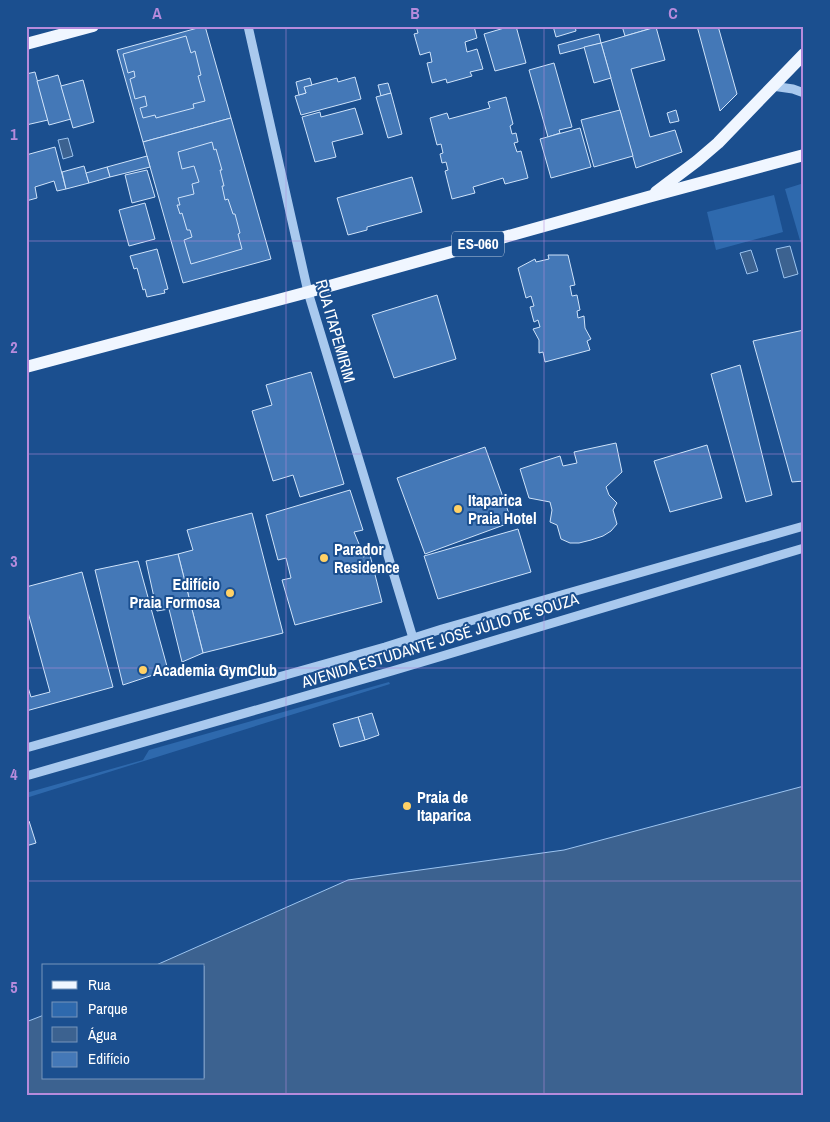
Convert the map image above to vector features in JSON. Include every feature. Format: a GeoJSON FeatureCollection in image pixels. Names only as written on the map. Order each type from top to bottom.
{"type":"FeatureCollection","features":[{"type":"Feature","properties":{"kind":"main road"},"geometry":{"type":"LineString","coordinates":[[26,44],[93,26]]}},
{"type":"Feature","properties":{"kind":"main road","name":"ES-060"},"geometry":{"type":"LineString","coordinates":[[648,197],[718,143],[804,54]]}},
{"type":"Feature","properties":{"kind":"main road","name":"ES-060"},"geometry":{"type":"LineString","coordinates":[[26,367],[308,292],[804,155]]}},
{"type":"Feature","properties":{"kind":"street","name":"RUA ITAPEMIRIM"},"geometry":{"type":"LineString","coordinates":[[248,26],[308,292],[414,638]]}},
{"type":"Feature","properties":{"kind":"street"},"geometry":{"type":"LineString","coordinates":[[772,86],[793,88],[804,93]]}},
{"type":"Feature","properties":{"kind":"street","name":"AVENIDA ESTUDANTE JOSÉ JÚLIO DE SOUZA"},"geometry":{"type":"LineString","coordinates":[[26,748],[804,526]]}},
{"type":"Feature","properties":{"kind":"street","name":"AVENIDA ESTUDANTE JOSÉ JÚLIO DE SOUZA"},"geometry":{"type":"LineString","coordinates":[[26,776],[392,671],[804,548]]}},
{"type":"Feature","properties":{"kind":"green space"},"geometry":{"type":"Polygon","coordinates":[[[804,183],[804,254],[785,189],[804,183]]]}},
{"type":"Feature","properties":{"kind":"green space"},"geometry":{"type":"Polygon","coordinates":[[[774,195],[783,232],[716,250],[707,212],[774,195]]]}},
{"type":"Feature","properties":{"kind":"green space"},"geometry":{"type":"Polygon","coordinates":[[[389,682],[390,684],[26,798],[26,793],[143,760],[149,750],[389,682]]]}},
{"type":"Feature","properties":{"kind":"water"},"geometry":{"type":"Polygon","coordinates":[[[68,138],[73,156],[63,159],[58,140],[68,138]]]}},
{"type":"Feature","properties":{"kind":"water"},"geometry":{"type":"Polygon","coordinates":[[[790,246],[798,274],[784,278],[776,249],[790,246]]]}},
{"type":"Feature","properties":{"kind":"water"},"geometry":{"type":"Polygon","coordinates":[[[751,250],[758,271],[747,274],[740,253],[751,250]]]}},
{"type":"Feature","properties":{"kind":"water"},"geometry":{"type":"Polygon","coordinates":[[[804,786],[804,1096],[26,1096],[26,1022],[42,1016],[42,1080],[205,1080],[205,964],[159,964],[348,880],[564,850],[804,786]]]}},
{"type":"Feature","properties":{"kind":"building"},"geometry":{"type":"Polygon","coordinates":[[[205,26],[231,118],[143,142],[117,50],[205,26]]]}},
{"type":"Feature","properties":{"kind":"building"},"geometry":{"type":"Polygon","coordinates":[[[416,26],[474,26],[477,38],[465,42],[467,52],[477,49],[483,69],[470,72],[472,76],[447,83],[446,79],[432,83],[427,63],[432,62],[430,52],[420,55],[414,34],[418,33],[416,26]]]}},
{"type":"Feature","properties":{"kind":"building"},"geometry":{"type":"Polygon","coordinates":[[[516,26],[526,63],[495,71],[484,34],[516,26]]]}},
{"type":"Feature","properties":{"kind":"building"},"geometry":{"type":"Polygon","coordinates":[[[553,26],[575,26],[576,31],[556,37],[553,26]]]}},
{"type":"Feature","properties":{"kind":"building"},"geometry":{"type":"Polygon","coordinates":[[[622,26],[656,26],[656,27],[625,36],[622,26]]]}},
{"type":"Feature","properties":{"kind":"building"},"geometry":{"type":"Polygon","coordinates":[[[697,26],[718,26],[737,94],[720,111],[697,26]]]}},
{"type":"Feature","properties":{"kind":"building"},"geometry":{"type":"Polygon","coordinates":[[[656,27],[665,60],[631,69],[650,137],[675,130],[682,152],[636,168],[601,43],[656,27]]]}},
{"type":"Feature","properties":{"kind":"building"},"geometry":{"type":"Polygon","coordinates":[[[599,34],[601,43],[560,54],[558,45],[599,34]]]}},
{"type":"Feature","properties":{"kind":"building"},"geometry":{"type":"Polygon","coordinates":[[[186,36],[191,53],[195,51],[201,75],[198,76],[205,101],[193,104],[194,108],[156,118],[155,115],[143,118],[140,108],[147,106],[145,96],[135,99],[130,79],[135,77],[134,71],[128,73],[123,54],[186,36]]]}},
{"type":"Feature","properties":{"kind":"building"},"geometry":{"type":"Polygon","coordinates":[[[601,43],[611,78],[594,83],[584,47],[601,43]]]}},
{"type":"Feature","properties":{"kind":"building"},"geometry":{"type":"Polygon","coordinates":[[[554,63],[572,127],[559,130],[560,133],[548,137],[529,70],[554,63]]]}},
{"type":"Feature","properties":{"kind":"building"},"geometry":{"type":"Polygon","coordinates":[[[35,72],[48,120],[26,125],[26,74],[35,72]]]}},
{"type":"Feature","properties":{"kind":"building"},"geometry":{"type":"Polygon","coordinates":[[[58,75],[71,119],[49,125],[37,81],[58,75]]]}},
{"type":"Feature","properties":{"kind":"building"},"geometry":{"type":"Polygon","coordinates":[[[355,77],[361,99],[301,115],[295,96],[306,93],[304,87],[337,78],[338,82],[355,77]]]}},
{"type":"Feature","properties":{"kind":"building"},"geometry":{"type":"Polygon","coordinates":[[[310,78],[312,85],[304,87],[306,93],[299,95],[296,82],[310,78]]]}},
{"type":"Feature","properties":{"kind":"building"},"geometry":{"type":"Polygon","coordinates":[[[83,80],[94,122],[73,128],[61,86],[83,80]]]}},
{"type":"Feature","properties":{"kind":"building"},"geometry":{"type":"Polygon","coordinates":[[[388,83],[391,93],[381,96],[378,85],[388,83]]]}},
{"type":"Feature","properties":{"kind":"building"},"geometry":{"type":"Polygon","coordinates":[[[391,93],[402,134],[388,138],[376,97],[391,93]]]}},
{"type":"Feature","properties":{"kind":"building"},"geometry":{"type":"Polygon","coordinates":[[[506,97],[513,124],[510,126],[512,134],[516,133],[518,142],[514,143],[517,152],[521,151],[528,178],[505,184],[503,178],[473,187],[475,193],[452,199],[445,171],[448,170],[446,162],[442,163],[440,154],[443,153],[441,144],[437,145],[430,118],[447,113],[449,119],[490,108],[488,102],[506,97]]]}},
{"type":"Feature","properties":{"kind":"building"},"geometry":{"type":"Polygon","coordinates":[[[355,108],[363,134],[332,142],[336,157],[315,162],[302,117],[320,112],[321,117],[355,108]]]}},
{"type":"Feature","properties":{"kind":"building"},"geometry":{"type":"Polygon","coordinates":[[[620,110],[633,156],[594,167],[581,120],[620,110]]]}},
{"type":"Feature","properties":{"kind":"building"},"geometry":{"type":"Polygon","coordinates":[[[676,110],[679,121],[670,123],[667,113],[676,110]]]}},
{"type":"Feature","properties":{"kind":"building"},"geometry":{"type":"Polygon","coordinates":[[[231,118],[271,259],[183,283],[143,142],[231,118]]]}},
{"type":"Feature","properties":{"kind":"building"},"geometry":{"type":"Polygon","coordinates":[[[580,128],[591,167],[551,178],[540,139],[580,128]]]}},
{"type":"Feature","properties":{"kind":"building"},"geometry":{"type":"Polygon","coordinates":[[[212,142],[222,170],[220,170],[225,200],[228,199],[233,214],[235,214],[242,249],[191,264],[184,240],[192,237],[190,230],[187,230],[182,213],[180,214],[177,205],[180,205],[178,198],[194,194],[192,184],[199,182],[194,166],[182,169],[178,152],[212,142]]]}},
{"type":"Feature","properties":{"kind":"building"},"geometry":{"type":"Polygon","coordinates":[[[55,147],[66,189],[57,191],[54,181],[35,187],[37,198],[26,201],[26,155],[55,147]]]}},
{"type":"Feature","properties":{"kind":"building"},"geometry":{"type":"Polygon","coordinates":[[[147,156],[150,167],[110,177],[107,167],[147,156]]]}},
{"type":"Feature","properties":{"kind":"building"},"geometry":{"type":"Polygon","coordinates":[[[84,166],[89,183],[66,189],[62,172],[84,166]]]}},
{"type":"Feature","properties":{"kind":"building"},"geometry":{"type":"Polygon","coordinates":[[[107,167],[110,177],[89,183],[86,173],[107,167]]]}},
{"type":"Feature","properties":{"kind":"building"},"geometry":{"type":"Polygon","coordinates":[[[147,170],[155,197],[132,203],[125,175],[147,170]]]}},
{"type":"Feature","properties":{"kind":"building"},"geometry":{"type":"Polygon","coordinates":[[[412,177],[422,212],[367,227],[367,230],[348,235],[337,198],[412,177]]]}},
{"type":"Feature","properties":{"kind":"building"},"geometry":{"type":"Polygon","coordinates":[[[145,203],[155,239],[129,246],[119,210],[145,203]]]}},
{"type":"Feature","properties":{"kind":"building"},"geometry":{"type":"Polygon","coordinates":[[[157,249],[168,289],[164,290],[165,293],[147,297],[137,268],[134,269],[130,256],[157,249]]]}},
{"type":"Feature","properties":{"kind":"building"},"geometry":{"type":"Polygon","coordinates":[[[548,255],[568,255],[575,285],[570,286],[572,296],[577,295],[580,310],[577,311],[578,318],[584,316],[585,328],[591,339],[587,341],[590,350],[545,362],[543,352],[539,353],[539,340],[533,329],[540,327],[538,320],[534,322],[530,307],[534,306],[531,296],[526,298],[518,268],[535,259],[536,262],[549,259],[548,255]]]}},
{"type":"Feature","properties":{"kind":"building"},"geometry":{"type":"Polygon","coordinates":[[[437,295],[456,359],[394,378],[372,315],[437,295]]]}},
{"type":"Feature","properties":{"kind":"building"},"geometry":{"type":"Polygon","coordinates":[[[804,330],[804,481],[792,482],[753,341],[804,330]]]}},
{"type":"Feature","properties":{"kind":"building"},"geometry":{"type":"Polygon","coordinates":[[[740,365],[772,495],[746,502],[711,374],[740,365]]]}},
{"type":"Feature","properties":{"kind":"building"},"geometry":{"type":"Polygon","coordinates":[[[311,372],[344,484],[300,497],[293,475],[273,481],[252,411],[272,405],[266,385],[311,372]]]}},
{"type":"Feature","properties":{"kind":"building"},"geometry":{"type":"Polygon","coordinates":[[[616,443],[622,472],[606,487],[609,495],[617,503],[613,510],[617,524],[603,536],[591,540],[570,543],[561,539],[557,525],[550,522],[552,510],[550,502],[529,498],[520,469],[560,456],[563,466],[577,463],[574,452],[616,443]]]}},
{"type":"Feature","properties":{"kind":"building"},"geometry":{"type":"Polygon","coordinates":[[[707,445],[722,498],[670,512],[654,461],[707,445]]]}},
{"type":"Feature","properties":{"kind":"building","name":"Itaparica Praia Hotel"},"geometry":{"type":"Polygon","coordinates":[[[485,447],[512,522],[425,554],[397,478],[485,447]]]}},
{"type":"Feature","properties":{"kind":"building","name":"Parador Residence"},"geometry":{"type":"Polygon","coordinates":[[[350,490],[363,530],[354,532],[363,557],[370,555],[382,602],[295,625],[282,580],[291,578],[286,558],[278,560],[266,515],[350,490]]]}},
{"type":"Feature","properties":{"kind":"building","name":"Edifício Praia Formosa"},"geometry":{"type":"Polygon","coordinates":[[[252,513],[283,633],[203,653],[178,554],[193,550],[187,530],[252,513]]]}},
{"type":"Feature","properties":{"kind":"building"},"geometry":{"type":"Polygon","coordinates":[[[518,529],[531,572],[438,599],[424,556],[518,529]]]}},
{"type":"Feature","properties":{"kind":"building"},"geometry":{"type":"Polygon","coordinates":[[[178,554],[203,653],[182,662],[169,609],[157,611],[146,561],[178,554]]]}},
{"type":"Feature","properties":{"kind":"building"},"geometry":{"type":"Polygon","coordinates":[[[138,561],[168,670],[123,685],[95,570],[138,561]]]}},
{"type":"Feature","properties":{"kind":"building"},"geometry":{"type":"Polygon","coordinates":[[[82,572],[113,687],[26,711],[26,681],[31,697],[50,692],[26,605],[26,587],[82,572]]]}},
{"type":"Feature","properties":{"kind":"building"},"geometry":{"type":"Polygon","coordinates":[[[372,713],[379,735],[365,740],[358,717],[372,713]]]}},
{"type":"Feature","properties":{"kind":"building"},"geometry":{"type":"Polygon","coordinates":[[[358,717],[365,740],[340,747],[333,724],[358,717]]]}},
{"type":"Feature","properties":{"kind":"building"},"geometry":{"type":"Polygon","coordinates":[[[29,821],[36,843],[26,846],[26,822],[29,821]]]}},
{"type":"Feature","properties":{"kind":"place","name":"Itaparica Praia Hotel"},"geometry":{"type":"Point","coordinates":[458,509]}},
{"type":"Feature","properties":{"kind":"place","name":"Parador Residence"},"geometry":{"type":"Point","coordinates":[324,558]}},
{"type":"Feature","properties":{"kind":"place","name":"Edifício Praia Formosa"},"geometry":{"type":"Point","coordinates":[230,593]}},
{"type":"Feature","properties":{"kind":"place","name":"Academia GymClub"},"geometry":{"type":"Point","coordinates":[143,670]}},
{"type":"Feature","properties":{"kind":"place","name":"Praia de Itaparica"},"geometry":{"type":"Point","coordinates":[407,806]}}]}
